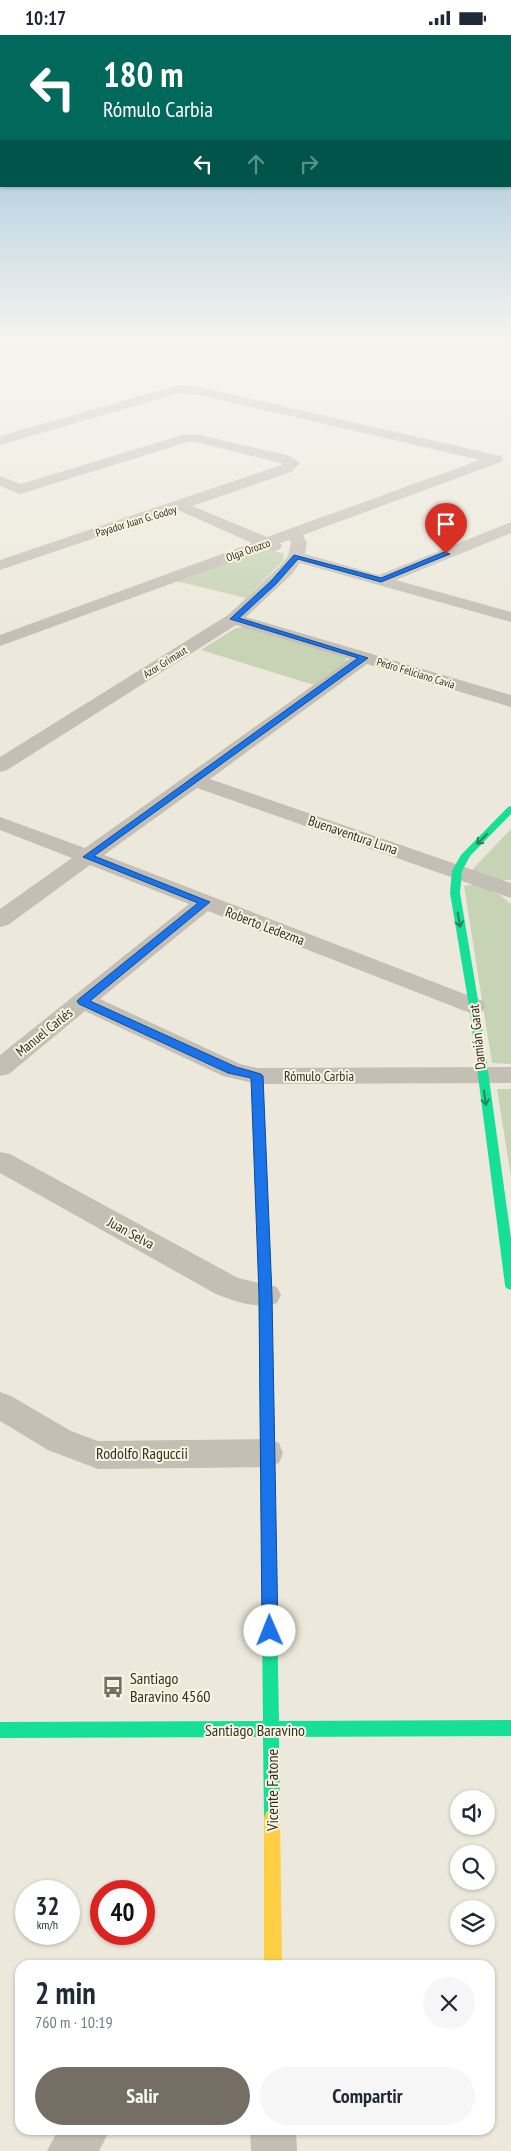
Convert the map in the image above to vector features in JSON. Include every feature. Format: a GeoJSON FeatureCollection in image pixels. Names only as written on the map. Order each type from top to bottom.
{"type":"FeatureCollection","features":[{"type":"Feature","properties":{"kind":"main road","name":"Damián Garat"},"geometry":{"type":"LineString","coordinates":[[511,809],[466,855],[457,871],[455,893],[474,1006],[511,1285]]}},
{"type":"Feature","properties":{"kind":"main road","name":"Vicente Fatone"},"geometry":{"type":"LineString","coordinates":[[257,1076],[266,1295],[273,1960]]}},
{"type":"Feature","properties":{"kind":"main road","name":"Santiago Baravino"},"geometry":{"type":"LineString","coordinates":[[0,1730],[511,1728]]}},
{"type":"Feature","properties":{"kind":"street"},"geometry":{"type":"LineString","coordinates":[[0,495],[185,439]]}},
{"type":"Feature","properties":{"kind":"street"},"geometry":{"type":"LineString","coordinates":[[178,505],[286,469],[293,463],[285,459],[197,439]]}},
{"type":"Feature","properties":{"kind":"street"},"geometry":{"type":"LineString","coordinates":[[406,439],[503,461]]}},
{"type":"Feature","properties":{"kind":"street","name":"Olga Orozco"},"geometry":{"type":"LineString","coordinates":[[0,641],[266,543],[296,547],[503,461]]}},
{"type":"Feature","properties":{"kind":"street"},"geometry":{"type":"LineString","coordinates":[[0,480],[20,489]]}},
{"type":"Feature","properties":{"kind":"street","name":"Payador Juan G. Godoy"},"geometry":{"type":"LineString","coordinates":[[0,565],[178,505],[266,543]]}},
{"type":"Feature","properties":{"kind":"street"},"geometry":{"type":"LineString","coordinates":[[381,580],[511,527]]}},
{"type":"Feature","properties":{"kind":"street"},"geometry":{"type":"LineString","coordinates":[[296,547],[381,580],[511,617]]}},
{"type":"Feature","properties":{"kind":"street","name":"Azor Grimaut"},"geometry":{"type":"LineString","coordinates":[[0,766],[234,619],[274,583],[296,547]]}},
{"type":"Feature","properties":{"kind":"street","name":"Pedro Feliciano Cavia"},"geometry":{"type":"LineString","coordinates":[[234,619],[511,701]]}},
{"type":"Feature","properties":{"kind":"street"},"geometry":{"type":"LineString","coordinates":[[0,920],[364,658]]}},
{"type":"Feature","properties":{"kind":"street","name":"Buenaventura Luna"},"geometry":{"type":"LineString","coordinates":[[194,780],[511,891]]}},
{"type":"Feature","properties":{"kind":"street","name":"Roberto Ledezma"},"geometry":{"type":"LineString","coordinates":[[0,823],[474,1006]]}},
{"type":"Feature","properties":{"kind":"street","name":"Manuel Carlés"},"geometry":{"type":"LineString","coordinates":[[0,1068],[205,902]]}},
{"type":"Feature","properties":{"kind":"street","name":"Rómulo Carbia"},"geometry":{"type":"LineString","coordinates":[[83,1001],[232,1070],[257,1076],[511,1075]]}},
{"type":"Feature","properties":{"kind":"street","name":"Juan Selva"},"geometry":{"type":"LineString","coordinates":[[0,1161],[227,1286],[242,1292],[266,1295]]}},
{"type":"Feature","properties":{"kind":"street","name":"Rodolfo Raguccii"},"geometry":{"type":"LineString","coordinates":[[0,1405],[62,1443],[79,1451],[98,1455],[268,1453]]}},
{"type":"Feature","properties":{"kind":"street"},"geometry":{"type":"LineString","coordinates":[[70,2151],[83,2135]]}},
{"type":"Feature","properties":{"kind":"street"},"geometry":{"type":"LineString","coordinates":[[274,2135],[274,2151]]}},
{"type":"Feature","properties":{"kind":"green space"},"geometry":{"type":"Polygon","coordinates":[[[272,550],[284,554],[283,561],[246,598],[176,581],[257,551],[272,550]]]}},
{"type":"Feature","properties":{"kind":"green space"},"geometry":{"type":"Polygon","coordinates":[[[245,627],[344,657],[348,661],[314,685],[201,650],[236,628],[245,627]]]}},
{"type":"Feature","properties":{"kind":"green space"},"geometry":{"type":"Polygon","coordinates":[[[511,829],[511,880],[499,880],[471,871],[511,829]]]}},
{"type":"Feature","properties":{"kind":"green space"},"geometry":{"type":"Polygon","coordinates":[[[476,884],[500,895],[511,904],[511,1064],[492,1063],[464,886],[476,884]]]}},
{"type":"Feature","properties":{"kind":"green space"},"geometry":{"type":"Polygon","coordinates":[[[497,1089],[511,1089],[511,1177],[497,1089]]]}},
{"type":"Feature","properties":{"kind":"traffic: fast"},"geometry":{"type":"LineString","coordinates":[[511,809],[466,855],[457,871],[455,893],[474,1006],[511,1285]]}},
{"type":"Feature","properties":{"kind":"traffic: fast"},"geometry":{"type":"LineString","coordinates":[[264,1246],[272,1818]]}},
{"type":"Feature","properties":{"kind":"traffic: fast"},"geometry":{"type":"LineString","coordinates":[[0,1730],[511,1728]]}},
{"type":"Feature","properties":{"kind":"traffic: slow"},"geometry":{"type":"LineString","coordinates":[[257,1076],[264,1246]]}},
{"type":"Feature","properties":{"kind":"traffic: slow"},"geometry":{"type":"LineString","coordinates":[[272,1818],[273,1960]]}},
{"type":"Feature","properties":{"kind":"place","name":"Santiago Baravino 4560"},"geometry":{"type":"Point","coordinates":[113,1687]}},
{"type":"Feature","properties":{"kind":"route"},"geometry":{"type":"LineString","coordinates":[[270,1631],[266,1295],[257,1076],[232,1070],[83,1001],[205,902],[88,857],[364,658],[234,619],[274,583],[296,557],[381,580],[446,554]]}}]}
